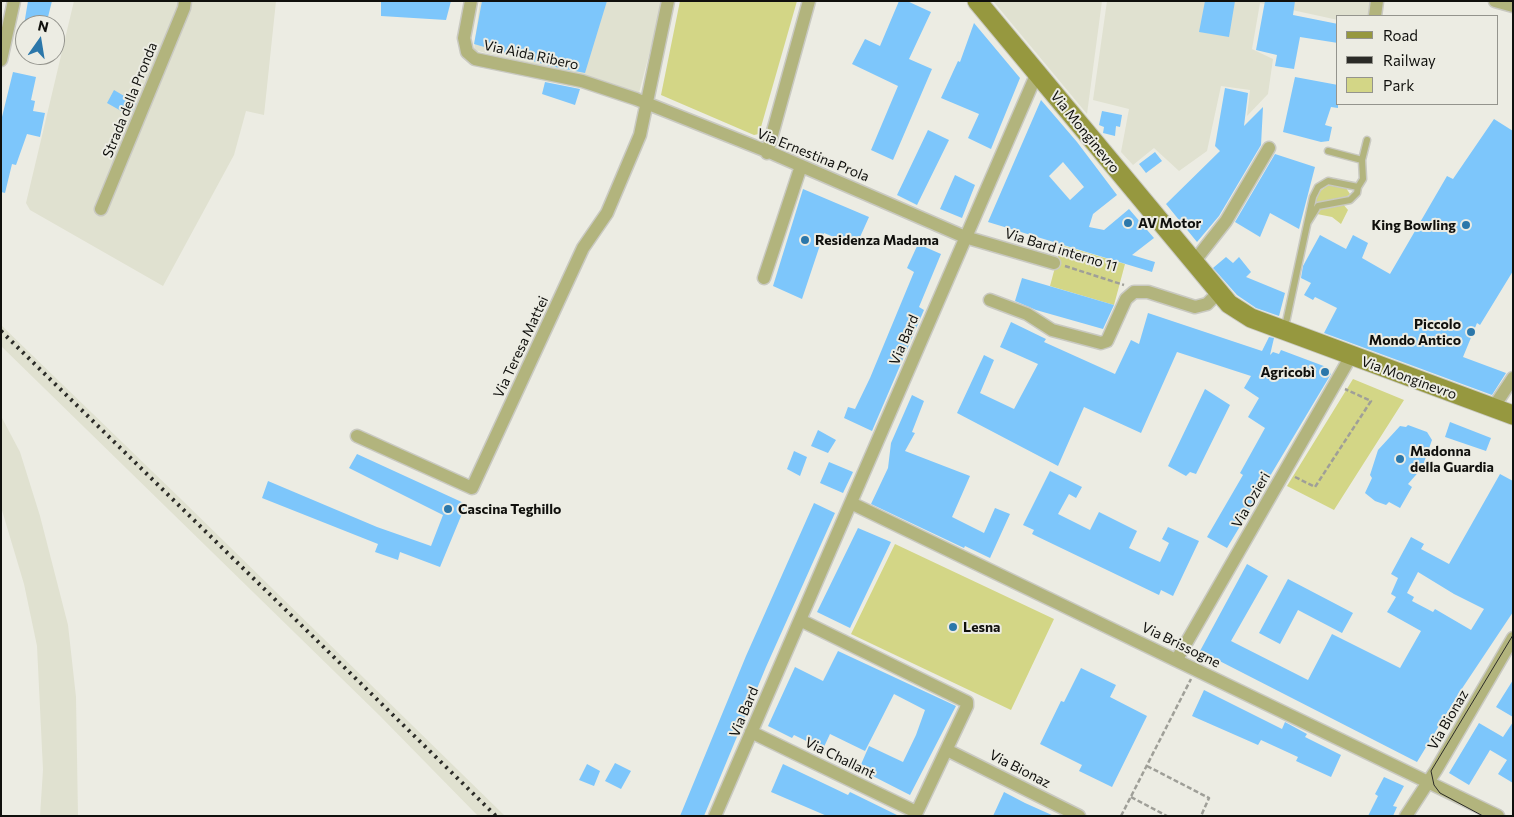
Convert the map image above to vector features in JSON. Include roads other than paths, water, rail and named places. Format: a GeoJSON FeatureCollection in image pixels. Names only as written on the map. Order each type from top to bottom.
{"type":"FeatureCollection","features":[{"type":"Feature","properties":{"kind":"street"},"geometry":{"type":"LineString","coordinates":[[1,60],[14,1]]}},
{"type":"Feature","properties":{"kind":"street","name":"Strada della Pronda"},"geometry":{"type":"LineString","coordinates":[[101,209],[184,8],[185,1]]}},
{"type":"Feature","properties":{"kind":"street","name":"Via Aida Ribero"},"geometry":{"type":"LineString","coordinates":[[471,1],[464,38],[467,52],[474,59],[582,81],[636,98],[647,104]]}},
{"type":"Feature","properties":{"kind":"street","name":"Via Teresa Mattei"},"geometry":{"type":"LineString","coordinates":[[357,436],[472,488],[583,248],[607,213],[640,135],[668,1]]}},
{"type":"Feature","properties":{"kind":"street"},"geometry":{"type":"LineString","coordinates":[[766,153],[809,1]]}},
{"type":"Feature","properties":{"kind":"street"},"geometry":{"type":"LineString","coordinates":[[1375,15],[1377,1]]}},
{"type":"Feature","properties":{"kind":"street"},"geometry":{"type":"LineString","coordinates":[[1495,1],[1513,6]]}},
{"type":"Feature","properties":{"kind":"street","name":"Via Monginevro"},"geometry":{"type":"LineString","coordinates":[[977,2],[1218,293],[1240,312],[1284,331],[1513,415]]}},
{"type":"Feature","properties":{"kind":"street","name":"Via Bard"},"geometry":{"type":"LineString","coordinates":[[715,816],[1037,73]]}},
{"type":"Feature","properties":{"kind":"street","name":"Via Ernestina Prola"},"geometry":{"type":"LineString","coordinates":[[647,104],[801,166],[965,236]]}},
{"type":"Feature","properties":{"kind":"street"},"geometry":{"type":"LineString","coordinates":[[1193,263],[1226,221],[1269,148]]}},
{"type":"Feature","properties":{"kind":"street"},"geometry":{"type":"LineString","coordinates":[[764,278],[801,166]]}},
{"type":"Feature","properties":{"kind":"street","name":"Via Bard interno 11"},"geometry":{"type":"LineString","coordinates":[[965,236],[1054,263]]}},
{"type":"Feature","properties":{"kind":"street"},"geometry":{"type":"LineString","coordinates":[[990,300],[1027,314],[1052,330],[1101,343],[1107,341],[1121,314],[1126,298],[1134,292],[1148,292],[1195,307],[1206,304],[1218,293]]}},
{"type":"Feature","properties":{"kind":"street","name":"Via Ozieri"},"geometry":{"type":"LineString","coordinates":[[1177,660],[1351,356]]}},
{"type":"Feature","properties":{"kind":"street"},"geometry":{"type":"LineString","coordinates":[[1493,408],[1513,378]]}},
{"type":"Feature","properties":{"kind":"street","name":"Via Brissogne"},"geometry":{"type":"LineString","coordinates":[[851,503],[1498,816]]}},
{"type":"Feature","properties":{"kind":"street","name":"Via Challant"},"geometry":{"type":"LineString","coordinates":[[751,732],[916,814],[967,706],[963,699],[800,620]]}},
{"type":"Feature","properties":{"kind":"street","name":"Via Bionaz"},"geometry":{"type":"LineString","coordinates":[[1406,816],[1513,638]]}},
{"type":"Feature","properties":{"kind":"street","name":"Via Bionaz"},"geometry":{"type":"LineString","coordinates":[[947,750],[1079,816]]}},
{"type":"Feature","properties":{"kind":"lane"},"geometry":{"type":"LineString","coordinates":[[1307,223],[1318,206],[1350,200],[1357,193],[1364,174],[1362,160],[1367,140]]}},
{"type":"Feature","properties":{"kind":"lane"},"geometry":{"type":"LineString","coordinates":[[1328,151],[1362,160]]}},
{"type":"Feature","properties":{"kind":"lane"},"geometry":{"type":"LineString","coordinates":[[1284,331],[1313,197],[1318,187],[1328,181],[1358,187]]}},
{"type":"Feature","properties":{"kind":"tram line"},"geometry":{"type":"LineString","coordinates":[[1483,816],[1440,793],[1434,785],[1431,771],[1513,635]]}},
{"type":"Feature","properties":{"kind":"railway"},"geometry":{"type":"LineString","coordinates":[[1,331],[496,816]]}},
{"type":"Feature","properties":{"kind":"place","name":"AV Motor"},"geometry":{"type":"Point","coordinates":[1128,223]}},
{"type":"Feature","properties":{"kind":"place","name":"King Bowling"},"geometry":{"type":"Point","coordinates":[1466,225]}},
{"type":"Feature","properties":{"kind":"place","name":"Residenza Madama"},"geometry":{"type":"Point","coordinates":[805,240]}},
{"type":"Feature","properties":{"kind":"place","name":"Piccolo Mondo Antico"},"geometry":{"type":"Point","coordinates":[1471,332]}},
{"type":"Feature","properties":{"kind":"place","name":"Agricobì"},"geometry":{"type":"Point","coordinates":[1325,372]}},
{"type":"Feature","properties":{"kind":"place","name":"Madonna della Guardia"},"geometry":{"type":"Point","coordinates":[1400,459]}},
{"type":"Feature","properties":{"kind":"place","name":"Cascina Teghillo"},"geometry":{"type":"Point","coordinates":[448,509]}},
{"type":"Feature","properties":{"kind":"place","name":"Lesna"},"geometry":{"type":"Point","coordinates":[953,627]}}]}
